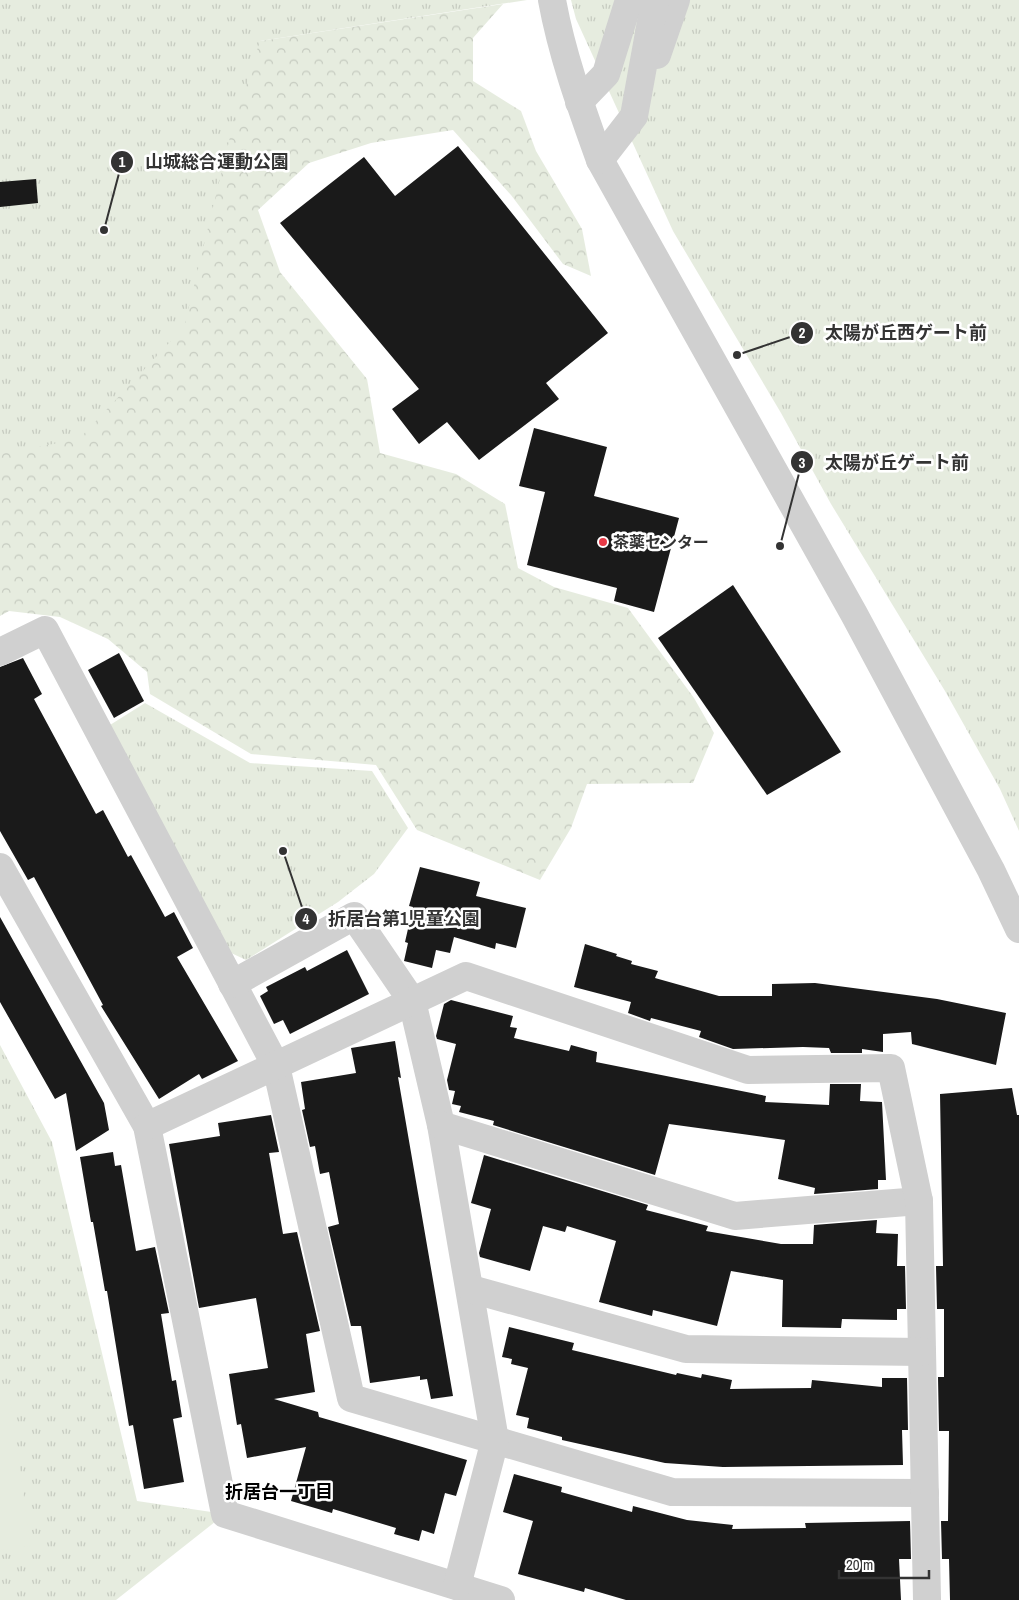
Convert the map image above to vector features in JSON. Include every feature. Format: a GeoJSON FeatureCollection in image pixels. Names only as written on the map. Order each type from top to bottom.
{"type":"FeatureCollection","features":[{"type":"Feature","properties":{"kind":"street"},"geometry":{"type":"LineString","coordinates":[[552,0],[557,29],[579,102],[600,160],[854,614],[991,870],[1019,929]]}},
{"type":"Feature","properties":{"kind":"street"},"geometry":{"type":"LineString","coordinates":[[579,102],[606,74],[630,0]]}},
{"type":"Feature","properties":{"kind":"street"},"geometry":{"type":"LineString","coordinates":[[634,116],[656,0]]}},
{"type":"Feature","properties":{"kind":"street"},"geometry":{"type":"LineString","coordinates":[[600,160],[634,116],[676,0]]}},
{"type":"Feature","properties":{"kind":"street"},"geometry":{"type":"LineString","coordinates":[[0,652],[45,630],[276,1066],[351,1398],[672,1492],[925,1493]]}},
{"type":"Feature","properties":{"kind":"street"},"geometry":{"type":"LineString","coordinates":[[0,867],[147,1126],[225,1514],[501,1600]]}},
{"type":"Feature","properties":{"kind":"street"},"geometry":{"type":"LineString","coordinates":[[232,984],[354,916],[412,1001],[441,1125],[496,1440],[457,1586]]}},
{"type":"Feature","properties":{"kind":"street"},"geometry":{"type":"LineString","coordinates":[[147,1126],[466,976],[748,1070],[891,1068],[919,1200],[927,1600]]}},
{"type":"Feature","properties":{"kind":"street"},"geometry":{"type":"LineString","coordinates":[[441,1125],[734,1216],[919,1200]]}},
{"type":"Feature","properties":{"kind":"street"},"geometry":{"type":"LineString","coordinates":[[471,1289],[686,1350],[922,1352]]}},
{"type":"Feature","properties":{"kind":"green space"},"geometry":{"type":"Polygon","coordinates":[[[0,0],[527,0],[260,41],[231,133],[184,327],[79,439],[0,454],[0,0]]]}},
{"type":"Feature","properties":{"kind":"green space"},"geometry":{"type":"Polygon","coordinates":[[[571,0],[1019,0],[1019,831],[1000,789],[945,691],[831,504],[781,413],[673,231],[576,19],[571,0]]]}},
{"type":"Feature","properties":{"kind":"green space"},"geometry":{"type":"Polygon","coordinates":[[[503,4],[473,38],[473,81],[521,111],[536,151],[582,229],[591,276],[563,264],[511,195],[453,130],[371,143],[309,163],[258,210],[280,272],[367,379],[380,453],[456,474],[505,504],[518,568],[554,587],[628,608],[694,698],[714,733],[693,783],[587,784],[571,828],[540,880],[417,830],[376,765],[251,754],[150,694],[147,672],[108,639],[60,617],[9,611],[0,616],[0,213],[260,41],[503,4]]]}},
{"type":"Feature","properties":{"kind":"green space"},"geometry":{"type":"Polygon","coordinates":[[[145,703],[250,763],[372,771],[408,828],[374,874],[338,902],[246,960],[227,951],[110,725],[145,703]]]}},
{"type":"Feature","properties":{"kind":"green space"},"geometry":{"type":"Polygon","coordinates":[[[0,1045],[52,1142],[137,1501],[225,1514],[116,1600],[0,1600],[0,1045]]]}},
{"type":"Feature","properties":{"kind":"green space"},"geometry":{"type":"Polygon","coordinates":[[[8,1384],[31,1546],[0,1550],[0,1386],[8,1384]]]}},
{"type":"Feature","properties":{"kind":"building"},"geometry":{"type":"Polygon","coordinates":[[[458,146],[608,333],[546,383],[559,399],[479,460],[447,422],[419,444],[392,409],[419,389],[280,223],[364,157],[395,196],[458,146]]]}},
{"type":"Feature","properties":{"kind":"building"},"geometry":{"type":"Polygon","coordinates":[[[36,179],[38,203],[0,207],[0,182],[36,179]]]}},
{"type":"Feature","properties":{"kind":"building","name":"茶薬センター"},"geometry":{"type":"Polygon","coordinates":[[[534,428],[607,447],[594,496],[679,518],[654,612],[614,601],[617,588],[527,565],[545,492],[519,486],[534,428]]]}},
{"type":"Feature","properties":{"kind":"building"},"geometry":{"type":"Polygon","coordinates":[[[733,585],[841,752],[767,795],[658,638],[733,585]]]}},
{"type":"Feature","properties":{"kind":"building"},"geometry":{"type":"Polygon","coordinates":[[[119,653],[144,701],[114,718],[88,670],[119,653]]]}},
{"type":"Feature","properties":{"kind":"building"},"geometry":{"type":"Polygon","coordinates":[[[23,658],[42,694],[34,699],[96,814],[103,810],[128,857],[131,855],[165,917],[174,912],[193,948],[177,957],[238,1061],[202,1079],[199,1074],[159,1099],[101,1006],[103,1005],[34,877],[28,880],[0,831],[0,667],[23,658]]]}},
{"type":"Feature","properties":{"kind":"building"},"geometry":{"type":"Polygon","coordinates":[[[420,867],[480,882],[476,896],[526,908],[516,948],[496,943],[495,949],[454,937],[450,953],[436,950],[432,968],[404,961],[408,943],[405,942],[413,907],[409,906],[420,867]]]}},
{"type":"Feature","properties":{"kind":"building"},"geometry":{"type":"Polygon","coordinates":[[[0,917],[104,1103],[109,1130],[76,1151],[66,1093],[55,1099],[0,1002],[0,917]]]}},
{"type":"Feature","properties":{"kind":"building"},"geometry":{"type":"Polygon","coordinates":[[[585,944],[617,954],[616,956],[632,961],[631,964],[658,971],[655,978],[719,996],[772,996],[772,984],[815,983],[937,999],[1006,1013],[996,1065],[912,1044],[911,1032],[883,1034],[883,1052],[862,1049],[862,1053],[831,1053],[829,1048],[803,1047],[733,1049],[699,1037],[701,1031],[651,1018],[650,1021],[628,1013],[631,1002],[574,987],[585,944]]]}},
{"type":"Feature","properties":{"kind":"building"},"geometry":{"type":"Polygon","coordinates":[[[347,950],[369,994],[290,1034],[283,1020],[274,1024],[260,996],[268,991],[266,987],[305,967],[307,971],[347,950]]]}},
{"type":"Feature","properties":{"kind":"building"},"geometry":{"type":"Polygon","coordinates":[[[451,1000],[513,1016],[510,1027],[517,1028],[514,1038],[569,1051],[571,1045],[597,1052],[596,1062],[766,1096],[765,1102],[829,1105],[830,1084],[861,1084],[860,1101],[882,1102],[886,1180],[878,1180],[878,1189],[814,1194],[815,1188],[778,1179],[785,1140],[669,1124],[655,1175],[493,1125],[494,1121],[459,1112],[461,1106],[452,1104],[455,1091],[449,1090],[447,1080],[456,1044],[437,1039],[436,1036],[444,1004],[451,1000]]]}},
{"type":"Feature","properties":{"kind":"building"},"geometry":{"type":"Polygon","coordinates":[[[395,1041],[401,1078],[398,1077],[453,1396],[431,1399],[427,1379],[420,1380],[420,1376],[370,1383],[361,1326],[351,1326],[328,1227],[339,1224],[329,1172],[320,1174],[315,1146],[310,1147],[302,1110],[305,1109],[301,1082],[356,1073],[351,1048],[395,1041]]]}},
{"type":"Feature","properties":{"kind":"building"},"geometry":{"type":"Polygon","coordinates":[[[1012,1088],[1017,1115],[1019,1115],[1019,1600],[950,1600],[949,1559],[942,1559],[941,1521],[948,1521],[949,1431],[939,1431],[938,1377],[944,1377],[944,1309],[937,1309],[936,1266],[943,1266],[940,1094],[1012,1088]]]}},
{"type":"Feature","properties":{"kind":"building"},"geometry":{"type":"Polygon","coordinates":[[[271,1115],[279,1152],[269,1153],[283,1234],[297,1232],[320,1331],[306,1334],[315,1392],[274,1399],[318,1412],[319,1417],[467,1460],[456,1496],[445,1493],[434,1534],[422,1530],[419,1541],[394,1534],[396,1528],[333,1509],[332,1513],[291,1501],[306,1447],[247,1458],[241,1424],[237,1425],[229,1374],[268,1368],[256,1298],[199,1308],[169,1144],[220,1136],[218,1123],[271,1115]]]}},
{"type":"Feature","properties":{"kind":"building"},"geometry":{"type":"Polygon","coordinates":[[[113,1152],[115,1166],[121,1165],[136,1251],[155,1247],[169,1313],[161,1314],[172,1381],[176,1380],[182,1417],[173,1419],[184,1482],[144,1489],[133,1425],[129,1426],[107,1291],[105,1291],[93,1222],[91,1222],[80,1157],[113,1152]]]}},
{"type":"Feature","properties":{"kind":"building"},"geometry":{"type":"Polygon","coordinates":[[[484,1155],[648,1205],[646,1210],[708,1226],[706,1231],[781,1244],[813,1244],[814,1225],[877,1220],[876,1233],[898,1234],[897,1266],[905,1266],[906,1309],[897,1309],[897,1320],[842,1319],[841,1328],[782,1327],[783,1280],[731,1271],[717,1326],[653,1310],[652,1316],[599,1302],[616,1241],[567,1226],[565,1232],[543,1226],[530,1271],[480,1257],[479,1253],[491,1209],[471,1203],[484,1155]]]}},
{"type":"Feature","properties":{"kind":"building"},"geometry":{"type":"Polygon","coordinates":[[[509,1327],[574,1343],[572,1350],[676,1375],[677,1373],[701,1378],[702,1374],[732,1380],[730,1389],[811,1388],[812,1380],[882,1387],[882,1378],[907,1378],[908,1430],[902,1430],[903,1465],[723,1467],[665,1463],[562,1440],[562,1437],[527,1428],[529,1418],[516,1415],[528,1368],[511,1364],[512,1359],[502,1357],[509,1327]]]}},
{"type":"Feature","properties":{"kind":"building"},"geometry":{"type":"Polygon","coordinates":[[[514,1474],[562,1487],[561,1492],[632,1512],[633,1506],[687,1520],[733,1525],[732,1529],[806,1528],[805,1523],[910,1521],[911,1559],[899,1559],[901,1600],[626,1600],[585,1588],[584,1592],[518,1574],[533,1521],[503,1512],[514,1474]]]}},
{"type":"Feature","properties":{"kind":"place","name":"山城総合運動公園"},"geometry":{"type":"Point","coordinates":[104,230]}},
{"type":"Feature","properties":{"kind":"place","name":"太陽が丘西ゲート前"},"geometry":{"type":"Point","coordinates":[737,355]}},
{"type":"Feature","properties":{"kind":"place","name":"茶薬センター"},"geometry":{"type":"Point","coordinates":[603,542]}},
{"type":"Feature","properties":{"kind":"place","name":"太陽が丘ゲート前"},"geometry":{"type":"Point","coordinates":[780,546]}},
{"type":"Feature","properties":{"kind":"place","name":"折居台第1児童公園"},"geometry":{"type":"Point","coordinates":[283,851]}},
{"type":"Feature","properties":{"kind":"district","name":"折居台一丁目"},"geometry":{"type":"Point","coordinates":[279,1491]}}]}
